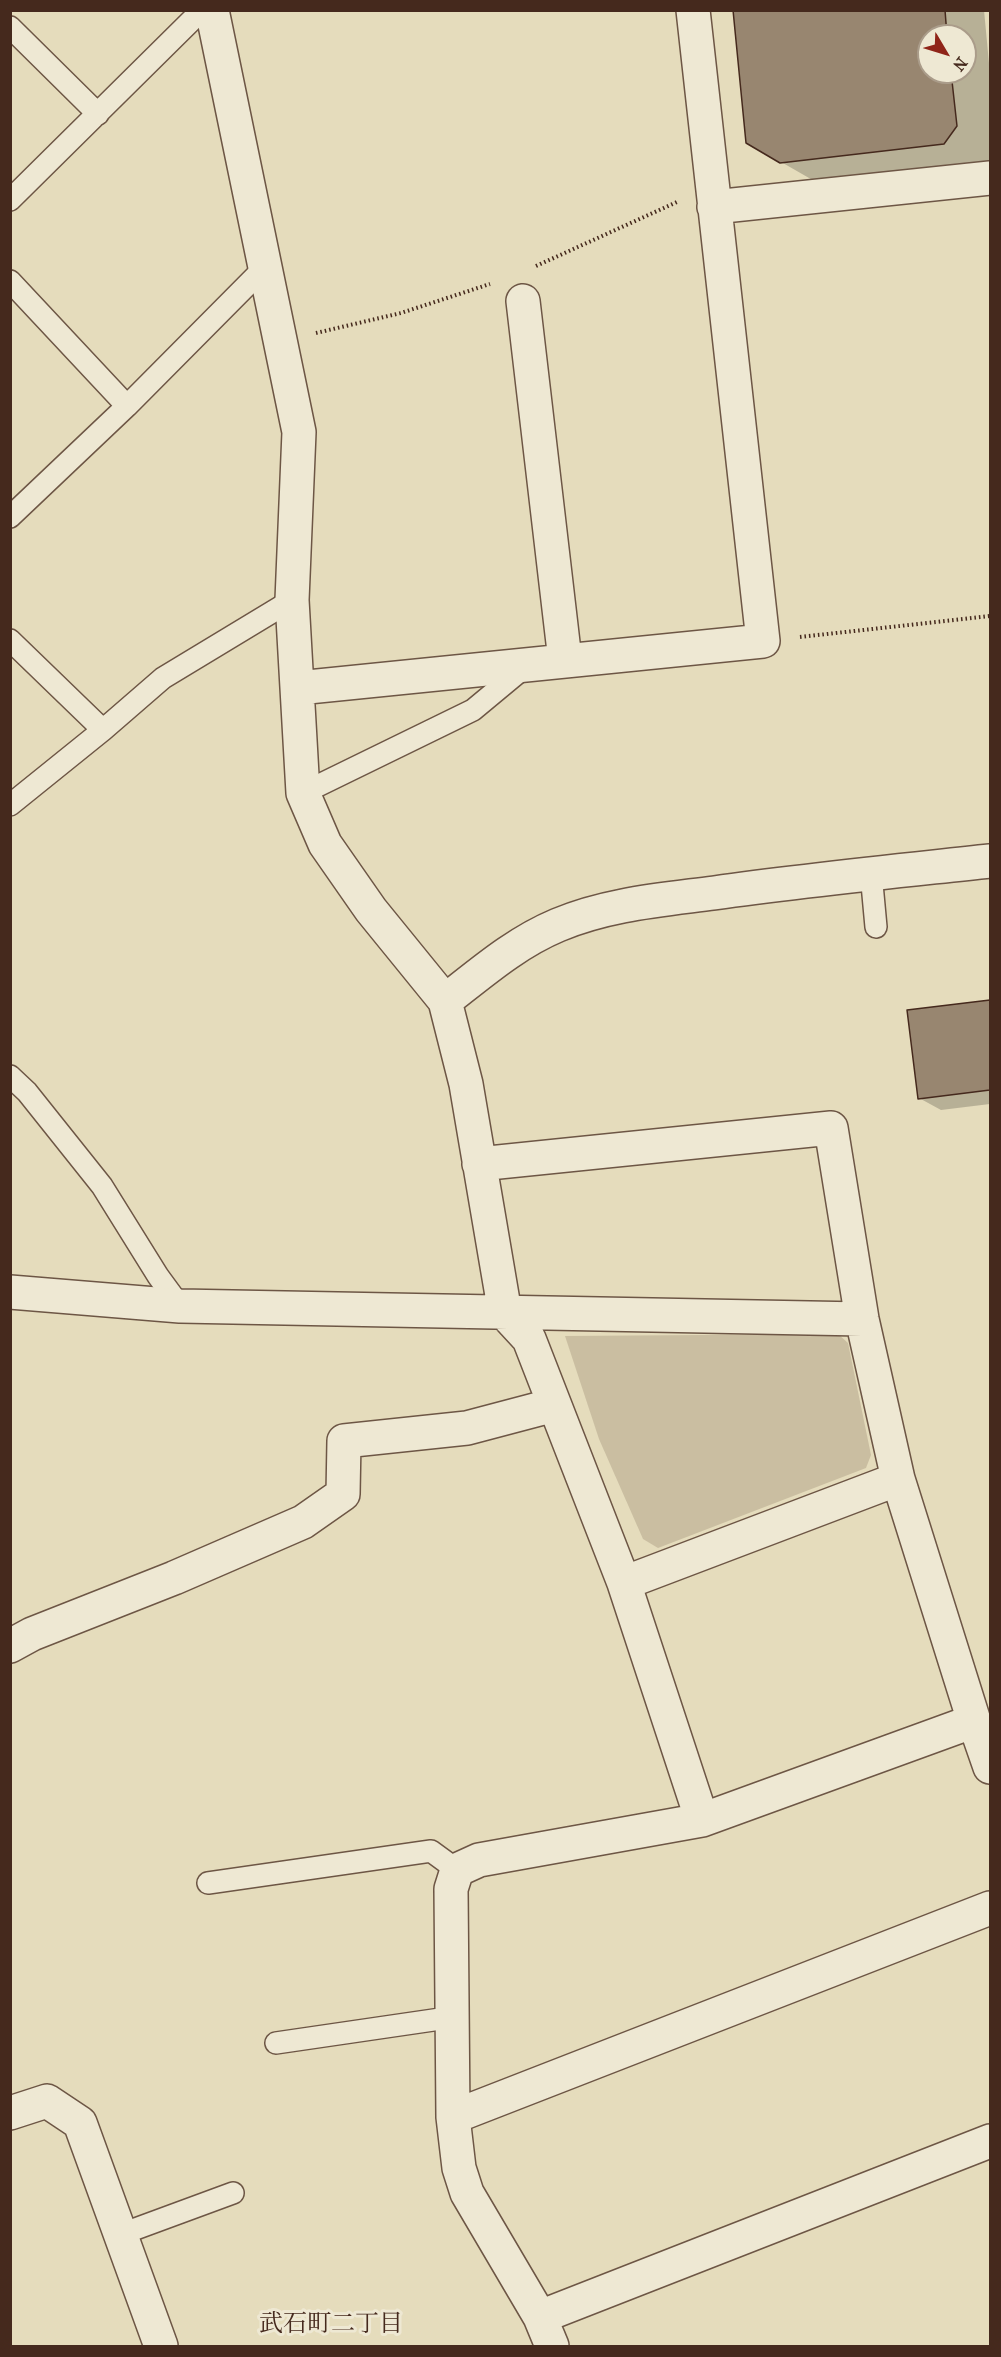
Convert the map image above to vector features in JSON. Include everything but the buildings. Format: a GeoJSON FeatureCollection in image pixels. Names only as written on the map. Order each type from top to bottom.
{"type":"FeatureCollection","features":[{"type":"Feature","properties":{"kind":"street"},"geometry":{"type":"LineString","coordinates":[[212,10],[299,432],[292,600],[303,793],[325,844],[371,910],[445,1001],[466,1084],[505,1313],[529,1340],[624,1583],[702,1821]]}},
{"type":"Feature","properties":{"kind":"street"},"geometry":{"type":"LineString","coordinates":[[298,688],[763,641],[693,10]]}},
{"type":"Feature","properties":{"kind":"street"},"geometry":{"type":"LineString","coordinates":[[714,207],[990,178]]}},
{"type":"Feature","properties":{"kind":"street"},"geometry":{"type":"LineString","coordinates":[[523,301],[565,660]]}},
{"type":"Feature","properties":{"kind":"street"},"geometry":{"type":"LineString","coordinates":[[445,1001],[493,962],[520,944],[558,925],[613,907],[814,879],[990,861]]}},
{"type":"Feature","properties":{"kind":"street"},"geometry":{"type":"LineString","coordinates":[[479,1164],[831,1128],[862,1319],[898,1479],[990,1767]]}},
{"type":"Feature","properties":{"kind":"street"},"geometry":{"type":"LineString","coordinates":[[10,1292],[180,1306],[862,1319]]}},
{"type":"Feature","properties":{"kind":"street"},"geometry":{"type":"LineString","coordinates":[[10,1646],[32,1634],[174,1578],[303,1522],[343,1494],[344,1441],[467,1428],[554,1405]]}},
{"type":"Feature","properties":{"kind":"street"},"geometry":{"type":"LineString","coordinates":[[624,1583],[898,1479]]}},
{"type":"Feature","properties":{"kind":"street"},"geometry":{"type":"LineString","coordinates":[[552,2346],[540,2317],[467,2193],[459,2168],[453,2117],[454,2017],[451,1889],[457,1870],[479,1860],[702,1821],[974,1720]]}},
{"type":"Feature","properties":{"kind":"street"},"geometry":{"type":"LineString","coordinates":[[453,2117],[990,1908]]}},
{"type":"Feature","properties":{"kind":"street"},"geometry":{"type":"LineString","coordinates":[[10,2113],[47,2102],[80,2123],[161,2346]]}},
{"type":"Feature","properties":{"kind":"street"},"geometry":{"type":"LineString","coordinates":[[540,2317],[990,2141]]}},
{"type":"Feature","properties":{"kind":"lane"},"geometry":{"type":"LineString","coordinates":[[10,200],[202,10]]}},
{"type":"Feature","properties":{"kind":"lane"},"geometry":{"type":"LineString","coordinates":[[10,27],[98,114]]}},
{"type":"Feature","properties":{"kind":"lane"},"geometry":{"type":"LineString","coordinates":[[10,517],[127,406],[265,267]]}},
{"type":"Feature","properties":{"kind":"lane"},"geometry":{"type":"LineString","coordinates":[[10,281],[127,406]]}},
{"type":"Feature","properties":{"kind":"lane"},"geometry":{"type":"LineString","coordinates":[[10,805],[104,730],[163,678],[292,600]]}},
{"type":"Feature","properties":{"kind":"lane"},"geometry":{"type":"LineString","coordinates":[[10,640],[104,730]]}},
{"type":"Feature","properties":{"kind":"lane"},"geometry":{"type":"LineString","coordinates":[[303,793],[473,710],[527,666]]}},
{"type":"Feature","properties":{"kind":"lane"},"geometry":{"type":"LineString","coordinates":[[871,873],[876,927]]}},
{"type":"Feature","properties":{"kind":"lane"},"geometry":{"type":"LineString","coordinates":[[10,1076],[27,1092],[102,1185],[180,1306]]}},
{"type":"Feature","properties":{"kind":"lane"},"geometry":{"type":"LineString","coordinates":[[208,1883],[431,1851],[457,1870]]}},
{"type":"Feature","properties":{"kind":"lane"},"geometry":{"type":"LineString","coordinates":[[276,2043],[454,2017]]}},
{"type":"Feature","properties":{"kind":"lane"},"geometry":{"type":"LineString","coordinates":[[119,2235],[232,2193]]}},
{"type":"Feature","properties":{"kind":"path"},"geometry":{"type":"LineString","coordinates":[[763,641],[990,616]]}},
{"type":"Feature","properties":{"kind":"shaded area"},"geometry":{"type":"Polygon","coordinates":[[[838,1334],[848,1343],[871,1455],[866,1468],[658,1548],[643,1539],[599,1439],[565,1336],[838,1334]]]}},
{"type":"Feature","properties":{"kind":"district","name":"武石町二丁目"},"geometry":{"type":"Point","coordinates":[331,2325]}}]}
